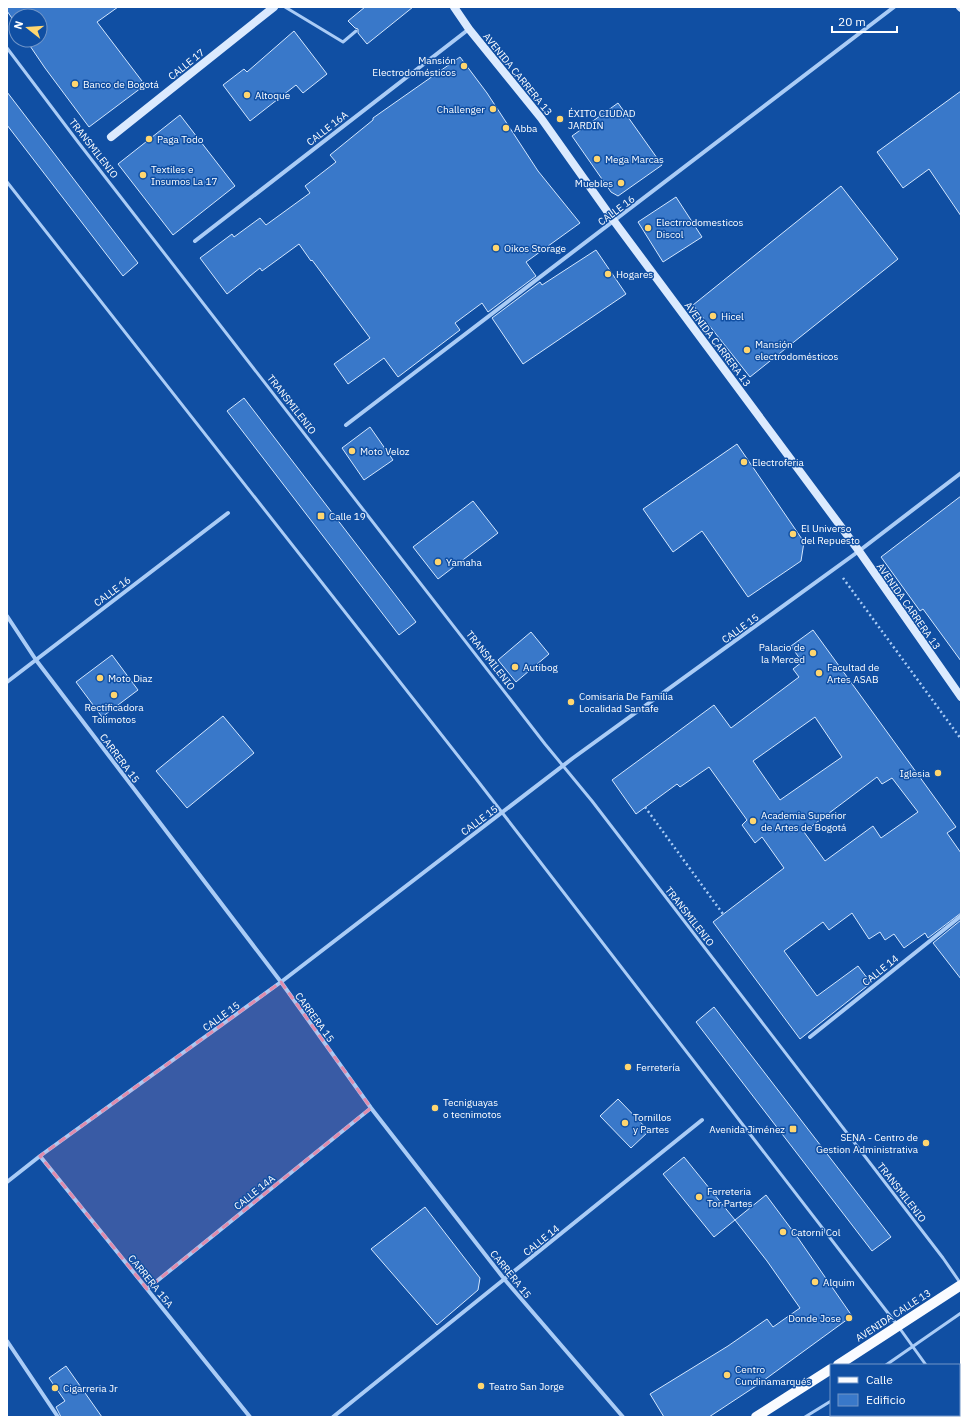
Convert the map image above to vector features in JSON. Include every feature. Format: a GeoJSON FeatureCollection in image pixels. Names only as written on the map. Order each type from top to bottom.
{"type":"FeatureCollection","features":[{"type":"Feature","properties":{"kind":"main road","name":"AVENIDA CALLE 13"},"geometry":{"type":"LineString","coordinates":[[840,1364],[961,1284]]}},
{"type":"Feature","properties":{"kind":"main road"},"geometry":{"type":"LineString","coordinates":[[756,1417],[830,1370]]}},
{"type":"Feature","properties":{"kind":"street","name":"CALLE 17"},"geometry":{"type":"LineString","coordinates":[[111,137],[274,7]]}},
{"type":"Feature","properties":{"kind":"street","name":"AVENIDA CARRERA 13"},"geometry":{"type":"LineString","coordinates":[[454,7],[469,29],[541,118],[614,221],[859,552],[961,697]]}},
{"type":"Feature","properties":{"kind":"street","name":"CALLE 16"},"geometry":{"type":"LineString","coordinates":[[346,425],[894,7]]}},
{"type":"Feature","properties":{"kind":"street","name":"CALLE 16A"},"geometry":{"type":"LineString","coordinates":[[195,241],[469,29]]}},
{"type":"Feature","properties":{"kind":"street","name":"CALLE 15"},"geometry":{"type":"LineString","coordinates":[[7,1182],[40,1156],[281,982],[563,766],[859,552],[961,473]]}},
{"type":"Feature","properties":{"kind":"street","name":"CALLE 16"},"geometry":{"type":"LineString","coordinates":[[7,682],[228,513]]}},
{"type":"Feature","properties":{"kind":"street","name":"CARRERA 15"},"geometry":{"type":"LineString","coordinates":[[7,616],[36,660],[281,982],[371,1108],[505,1280],[623,1417]]}},
{"type":"Feature","properties":{"kind":"street","name":"CALLE 14"},"geometry":{"type":"LineString","coordinates":[[810,1037],[961,916]]}},
{"type":"Feature","properties":{"kind":"street","name":"CALLE 14A"},"geometry":{"type":"LineString","coordinates":[[147,1289],[371,1108]]}},
{"type":"Feature","properties":{"kind":"street","name":"CALLE 14"},"geometry":{"type":"LineString","coordinates":[[333,1417],[702,1120]]}},
{"type":"Feature","properties":{"kind":"street","name":"CARRERA 15A"},"geometry":{"type":"LineString","coordinates":[[40,1156],[250,1417]]}},
{"type":"Feature","properties":{"kind":"street"},"geometry":{"type":"LineString","coordinates":[[7,1341],[58,1417]]}},
{"type":"Feature","properties":{"kind":"lane"},"geometry":{"type":"LineString","coordinates":[[285,7],[343,42],[356,31]]}},
{"type":"Feature","properties":{"kind":"lane","name":"TRANSMILENIO"},"geometry":{"type":"LineString","coordinates":[[7,48],[78,142],[563,766],[592,801],[961,1284]]}},
{"type":"Feature","properties":{"kind":"lane"},"geometry":{"type":"LineString","coordinates":[[7,182],[502,812],[898,1326],[925,1364]]}},
{"type":"Feature","properties":{"kind":"lane"},"geometry":{"type":"LineString","coordinates":[[887,1364],[961,1313]]}},
{"type":"Feature","properties":{"kind":"lane"},"geometry":{"type":"LineString","coordinates":[[806,1417],[830,1402]]}},
{"type":"Feature","properties":{"kind":"path"},"geometry":{"type":"LineString","coordinates":[[836,568],[961,739]]}},
{"type":"Feature","properties":{"kind":"path"},"geometry":{"type":"LineString","coordinates":[[646,807],[723,914]]}},
{"type":"Feature","properties":{"kind":"highlighted area"},"geometry":{"type":"Polygon","coordinates":[[[281,982],[371,1108],[147,1289],[40,1156],[281,982]]]}},
{"type":"Feature","properties":{"kind":"building"},"geometry":{"type":"Polygon","coordinates":[[[7,7],[118,7],[97,22],[145,85],[89,127],[31,48],[48,48],[48,8],[8,8],[8,12],[7,7]]]}},
{"type":"Feature","properties":{"kind":"building"},"geometry":{"type":"Polygon","coordinates":[[[365,7],[413,7],[367,44],[358,33],[358,29],[348,21],[365,7]]]}},
{"type":"Feature","properties":{"kind":"building"},"geometry":{"type":"Polygon","coordinates":[[[294,31],[327,74],[303,93],[296,85],[250,121],[223,85],[244,69],[247,72],[294,31]]]}},
{"type":"Feature","properties":{"kind":"building"},"geometry":{"type":"Polygon","coordinates":[[[460,57],[487,93],[538,171],[580,223],[526,262],[536,276],[488,312],[482,303],[455,323],[460,330],[398,377],[384,358],[348,384],[334,364],[370,338],[299,244],[262,271],[260,268],[227,294],[200,258],[232,234],[234,237],[260,218],[266,225],[310,193],[305,186],[336,162],[330,155],[373,120],[373,118],[460,57]]]}},
{"type":"Feature","properties":{"kind":"building"},"geometry":{"type":"Polygon","coordinates":[[[961,91],[961,216],[929,169],[903,188],[877,152],[961,91]]]}},
{"type":"Feature","properties":{"kind":"building"},"geometry":{"type":"Polygon","coordinates":[[[7,92],[138,263],[123,276],[7,125],[7,92]]]}},
{"type":"Feature","properties":{"kind":"building"},"geometry":{"type":"Polygon","coordinates":[[[618,103],[662,165],[618,196],[611,192],[572,136],[618,103]]]}},
{"type":"Feature","properties":{"kind":"building"},"geometry":{"type":"Polygon","coordinates":[[[180,115],[235,186],[173,235],[118,164],[180,115]]]}},
{"type":"Feature","properties":{"kind":"building"},"geometry":{"type":"Polygon","coordinates":[[[841,186],[898,259],[750,377],[693,305],[841,186]]]}},
{"type":"Feature","properties":{"kind":"building"},"geometry":{"type":"Polygon","coordinates":[[[676,197],[702,237],[663,262],[638,222],[676,197]]]}},
{"type":"Feature","properties":{"kind":"building"},"geometry":{"type":"Polygon","coordinates":[[[596,250],[626,294],[523,364],[492,318],[540,282],[542,285],[596,250]]]}},
{"type":"Feature","properties":{"kind":"building","name":"Calle 19"},"geometry":{"type":"Polygon","coordinates":[[[244,398],[416,622],[399,635],[227,411],[244,398]]]}},
{"type":"Feature","properties":{"kind":"building"},"geometry":{"type":"Polygon","coordinates":[[[370,427],[393,460],[364,480],[342,448],[370,427]]]}},
{"type":"Feature","properties":{"kind":"building"},"geometry":{"type":"Polygon","coordinates":[[[737,444],[804,542],[801,561],[748,597],[702,531],[673,552],[643,509],[737,444]]]}},
{"type":"Feature","properties":{"kind":"building"},"geometry":{"type":"Polygon","coordinates":[[[961,496],[961,661],[923,609],[920,611],[881,557],[961,496]]]}},
{"type":"Feature","properties":{"kind":"building"},"geometry":{"type":"Polygon","coordinates":[[[473,501],[498,533],[438,579],[413,547],[473,501]]]}},
{"type":"Feature","properties":{"kind":"building"},"geometry":{"type":"Polygon","coordinates":[[[813,630],[956,827],[947,833],[961,853],[961,913],[928,938],[925,933],[904,948],[894,934],[885,940],[880,932],[869,939],[852,913],[829,930],[823,922],[784,951],[817,996],[858,966],[871,983],[800,1039],[713,922],[784,868],[762,837],[755,843],[742,825],[747,820],[709,767],[680,787],[677,784],[636,814],[612,780],[714,705],[731,728],[799,677],[793,669],[802,662],[791,646],[813,630]],[[815,717],[753,761],[780,800],[842,757],[815,717]],[[877,777],[804,832],[825,861],[873,826],[881,838],[918,812],[892,778],[882,784],[877,777]]]}},
{"type":"Feature","properties":{"kind":"building"},"geometry":{"type":"Polygon","coordinates":[[[531,632],[549,654],[516,682],[498,660],[531,632]]]}},
{"type":"Feature","properties":{"kind":"building"},"geometry":{"type":"Polygon","coordinates":[[[112,655],[138,690],[102,717],[76,682],[112,655]]]}},
{"type":"Feature","properties":{"kind":"building"},"geometry":{"type":"Polygon","coordinates":[[[223,716],[254,753],[187,808],[156,771],[223,716]]]}},
{"type":"Feature","properties":{"kind":"building"},"geometry":{"type":"Polygon","coordinates":[[[961,920],[961,979],[933,943],[961,920]]]}},
{"type":"Feature","properties":{"kind":"building","name":"Avenida Jiménez"},"geometry":{"type":"Polygon","coordinates":[[[714,1007],[891,1237],[872,1251],[696,1022],[714,1007]]]}},
{"type":"Feature","properties":{"kind":"building","name":"Tornillos y Partes"},"geometry":{"type":"Polygon","coordinates":[[[618,1099],[649,1131],[631,1148],[600,1116],[618,1099]]]}},
{"type":"Feature","properties":{"kind":"building","name":"Ferreteria Tor Partes"},"geometry":{"type":"Polygon","coordinates":[[[684,1157],[735,1220],[714,1237],[663,1174],[684,1157]]]}},
{"type":"Feature","properties":{"kind":"building"},"geometry":{"type":"Polygon","coordinates":[[[766,1195],[852,1316],[756,1386],[709,1417],[664,1417],[650,1394],[728,1346],[767,1319],[773,1327],[800,1308],[767,1261],[735,1220],[766,1195]]]}},
{"type":"Feature","properties":{"kind":"building"},"geometry":{"type":"Polygon","coordinates":[[[425,1207],[480,1278],[478,1290],[437,1325],[371,1249],[425,1207]]]}},
{"type":"Feature","properties":{"kind":"building"},"geometry":{"type":"Polygon","coordinates":[[[66,1366],[102,1417],[61,1417],[56,1407],[65,1401],[49,1378],[66,1366]]]}},
{"type":"Feature","properties":{"kind":"place","name":"Mansión Electrodomésticos"},"geometry":{"type":"Point","coordinates":[464,66]}},
{"type":"Feature","properties":{"kind":"place","name":"Banco de Bogotá"},"geometry":{"type":"Point","coordinates":[75,84]}},
{"type":"Feature","properties":{"kind":"place","name":"Altoque"},"geometry":{"type":"Point","coordinates":[247,95]}},
{"type":"Feature","properties":{"kind":"place","name":"Challenger"},"geometry":{"type":"Point","coordinates":[493,109]}},
{"type":"Feature","properties":{"kind":"place","name":"ÉXITO CIUDAD JARDIN"},"geometry":{"type":"Point","coordinates":[560,119]}},
{"type":"Feature","properties":{"kind":"place","name":"Abba"},"geometry":{"type":"Point","coordinates":[506,128]}},
{"type":"Feature","properties":{"kind":"place","name":"Paga Todo"},"geometry":{"type":"Point","coordinates":[149,139]}},
{"type":"Feature","properties":{"kind":"place","name":"Mega Marcas"},"geometry":{"type":"Point","coordinates":[597,159]}},
{"type":"Feature","properties":{"kind":"place","name":"Textiles e Insumos La 17"},"geometry":{"type":"Point","coordinates":[143,175]}},
{"type":"Feature","properties":{"kind":"place","name":"Muebles"},"geometry":{"type":"Point","coordinates":[621,183]}},
{"type":"Feature","properties":{"kind":"place","name":"Electrrodomesticos Discol"},"geometry":{"type":"Point","coordinates":[648,228]}},
{"type":"Feature","properties":{"kind":"place","name":"Oikos Storage"},"geometry":{"type":"Point","coordinates":[496,248]}},
{"type":"Feature","properties":{"kind":"place","name":"Hogares"},"geometry":{"type":"Point","coordinates":[608,274]}},
{"type":"Feature","properties":{"kind":"place","name":"Hicel"},"geometry":{"type":"Point","coordinates":[713,316]}},
{"type":"Feature","properties":{"kind":"place","name":"Mansión electrodomésticos"},"geometry":{"type":"Point","coordinates":[747,350]}},
{"type":"Feature","properties":{"kind":"place","name":"Moto Veloz"},"geometry":{"type":"Point","coordinates":[352,451]}},
{"type":"Feature","properties":{"kind":"place","name":"Electroferia"},"geometry":{"type":"Point","coordinates":[744,462]}},
{"type":"Feature","properties":{"kind":"place","name":"Calle 19"},"geometry":{"type":"Point","coordinates":[321,516]}},
{"type":"Feature","properties":{"kind":"place","name":"El Universo del Repuesto"},"geometry":{"type":"Point","coordinates":[793,534]}},
{"type":"Feature","properties":{"kind":"place","name":"Yamaha"},"geometry":{"type":"Point","coordinates":[438,562]}},
{"type":"Feature","properties":{"kind":"place","name":"Palacio de la Merced"},"geometry":{"type":"Point","coordinates":[813,653]}},
{"type":"Feature","properties":{"kind":"place","name":"Autibog"},"geometry":{"type":"Point","coordinates":[515,667]}},
{"type":"Feature","properties":{"kind":"place","name":"Facultad de Artes ASAB"},"geometry":{"type":"Point","coordinates":[819,673]}},
{"type":"Feature","properties":{"kind":"place","name":"Moto Diaz"},"geometry":{"type":"Point","coordinates":[100,678]}},
{"type":"Feature","properties":{"kind":"place","name":"Rectificadora Tolimotos"},"geometry":{"type":"Point","coordinates":[114,695]}},
{"type":"Feature","properties":{"kind":"place","name":"Comisaria De Familia Localidad Santafe"},"geometry":{"type":"Point","coordinates":[571,702]}},
{"type":"Feature","properties":{"kind":"place","name":"Iglesia"},"geometry":{"type":"Point","coordinates":[938,773]}},
{"type":"Feature","properties":{"kind":"place","name":"Academia Superior de Artes de Bogotá"},"geometry":{"type":"Point","coordinates":[753,821]}},
{"type":"Feature","properties":{"kind":"place","name":"Ferretería"},"geometry":{"type":"Point","coordinates":[628,1067]}},
{"type":"Feature","properties":{"kind":"place","name":"Tecniguayas o tecnimotos"},"geometry":{"type":"Point","coordinates":[435,1108]}},
{"type":"Feature","properties":{"kind":"place","name":"Tornillos y Partes"},"geometry":{"type":"Point","coordinates":[625,1123]}},
{"type":"Feature","properties":{"kind":"place","name":"Avenida Jiménez"},"geometry":{"type":"Point","coordinates":[793,1129]}},
{"type":"Feature","properties":{"kind":"place","name":"SENA - Centro de Gestion Administrativa"},"geometry":{"type":"Point","coordinates":[926,1143]}},
{"type":"Feature","properties":{"kind":"place","name":"Ferreteria Tor Partes"},"geometry":{"type":"Point","coordinates":[699,1197]}},
{"type":"Feature","properties":{"kind":"place","name":"Catorni Col"},"geometry":{"type":"Point","coordinates":[783,1232]}},
{"type":"Feature","properties":{"kind":"place","name":"Alquim"},"geometry":{"type":"Point","coordinates":[815,1282]}},
{"type":"Feature","properties":{"kind":"place","name":"Donde Jose"},"geometry":{"type":"Point","coordinates":[849,1318]}},
{"type":"Feature","properties":{"kind":"place","name":"Centro Cundinamarqués"},"geometry":{"type":"Point","coordinates":[727,1375]}},
{"type":"Feature","properties":{"kind":"place","name":"Teatro San Jorge"},"geometry":{"type":"Point","coordinates":[481,1386]}},
{"type":"Feature","properties":{"kind":"place","name":"Cigarreria Jr"},"geometry":{"type":"Point","coordinates":[55,1388]}}]}
